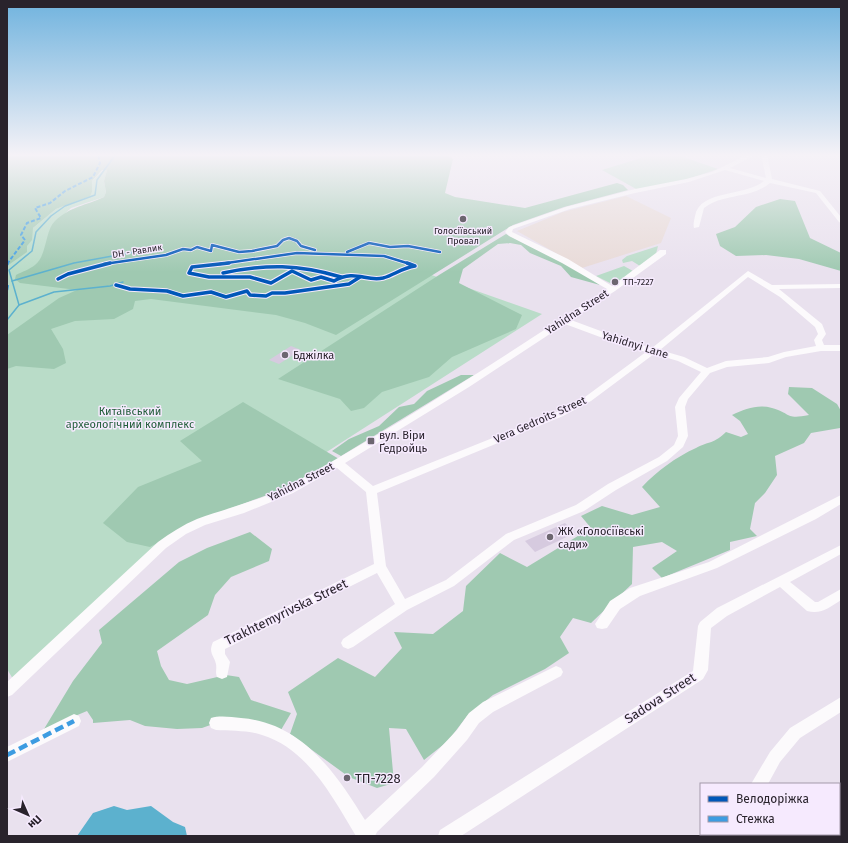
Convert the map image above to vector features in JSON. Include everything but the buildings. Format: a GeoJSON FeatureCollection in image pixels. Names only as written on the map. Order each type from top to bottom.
{"type":"FeatureCollection","features":[{"type":"Feature","properties":{"kind":"street","name":"Yahidna Street"},"geometry":{"type":"LineString","coordinates":[[612,289],[565,261],[508,232],[511,228],[524,222],[568,208],[626,193]]}},
{"type":"Feature","properties":{"kind":"street"},"geometry":{"type":"LineString","coordinates":[[696,227],[699,210],[702,206],[739,193]]}},
{"type":"Feature","properties":{"kind":"street"},"geometry":{"type":"LineString","coordinates":[[819,193],[841,221]]}},
{"type":"Feature","properties":{"kind":"street","name":"Yahidna Street"},"geometry":{"type":"LineString","coordinates":[[7,690],[162,546],[182,532],[201,522],[240,510],[290,490],[338,463],[466,385],[612,289],[663,252]]}},
{"type":"Feature","properties":{"kind":"street","name":"Vera Gedroits Street"},"geometry":{"type":"LineString","coordinates":[[371,492],[573,408],[588,399],[653,351],[748,273],[771,287]]}},
{"type":"Feature","properties":{"kind":"street"},"geometry":{"type":"LineString","coordinates":[[771,287],[841,286]]}},
{"type":"Feature","properties":{"kind":"street"},"geometry":{"type":"LineString","coordinates":[[771,287],[819,326],[822,334],[818,340],[821,348]]}},
{"type":"Feature","properties":{"kind":"street","name":"Yahidnyi Lane"},"geometry":{"type":"LineString","coordinates":[[563,320],[622,342],[681,359],[707,371]]}},
{"type":"Feature","properties":{"kind":"street"},"geometry":{"type":"LineString","coordinates":[[348,643],[402,606],[450,582],[510,537],[580,508],[612,487],[663,459],[678,447],[683,436],[680,407],[684,398],[707,371],[726,364],[769,360],[784,355],[821,348],[841,348]]}},
{"type":"Feature","properties":{"kind":"street"},"geometry":{"type":"LineString","coordinates":[[338,463],[355,476],[371,492],[380,566],[402,606]]}},
{"type":"Feature","properties":{"kind":"street"},"geometry":{"type":"LineString","coordinates":[[602,624],[615,605],[635,592],[713,565],[812,516],[841,499]]}},
{"type":"Feature","properties":{"kind":"street"},"geometry":{"type":"LineString","coordinates":[[841,549],[781,581],[812,607],[820,607],[841,594]]}},
{"type":"Feature","properties":{"kind":"street","name":"Trakhtemyrivska Street"},"geometry":{"type":"LineString","coordinates":[[222,673],[223,662],[218,655],[218,646],[380,566]]}},
{"type":"Feature","properties":{"kind":"street","name":"Sadova Street"},"geometry":{"type":"LineString","coordinates":[[446,836],[698,675],[701,670],[704,626],[722,612],[781,581]]}},
{"type":"Feature","properties":{"kind":"street"},"geometry":{"type":"LineString","coordinates":[[367,836],[371,826],[428,772],[462,735],[474,718],[488,707],[556,672]]}},
{"type":"Feature","properties":{"kind":"street"},"geometry":{"type":"LineString","coordinates":[[760,783],[775,757],[795,733],[841,704]]}},
{"type":"Feature","properties":{"kind":"street"},"geometry":{"type":"LineString","coordinates":[[7,755],[74,722]]}},
{"type":"Feature","properties":{"kind":"street"},"geometry":{"type":"LineString","coordinates":[[216,723],[244,724],[263,728],[286,738],[324,770],[367,836]]}},
{"type":"Feature","properties":{"kind":"shaded area"},"geometry":{"type":"Polygon","coordinates":[[[626,196],[671,218],[661,243],[582,268],[517,231],[563,212],[626,196]]]}},
{"type":"Feature","properties":{"kind":"green space"},"geometry":{"type":"Polygon","coordinates":[[[7,193],[91,193],[90,196],[56,209],[33,228],[32,240],[27,246],[27,252],[7,266],[7,193]]]}},
{"type":"Feature","properties":{"kind":"green space","name":"Китаївський археологічний комплекс"},"geometry":{"type":"Polygon","coordinates":[[[90,193],[105,193],[104,197],[71,208],[52,226],[47,243],[423,272],[542,314],[250,501],[169,534],[13,679],[7,669],[7,219],[31,233],[33,228],[56,209],[90,193]]]}},
{"type":"Feature","properties":{"kind":"green space"},"geometry":{"type":"Polygon","coordinates":[[[105,193],[446,193],[455,197],[525,208],[579,193],[615,193],[564,207],[513,225],[336,335],[305,323],[276,315],[151,299],[135,301],[133,309],[114,319],[75,321],[51,329],[63,349],[66,363],[54,369],[16,366],[7,369],[7,335],[59,298],[77,290],[20,283],[15,279],[16,275],[31,268],[39,261],[42,256],[49,230],[55,221],[73,209],[104,197],[105,193]]]}},
{"type":"Feature","properties":{"kind":"green space"},"geometry":{"type":"Polygon","coordinates":[[[780,199],[795,201],[810,238],[841,253],[841,271],[799,259],[766,255],[736,256],[720,246],[716,234],[735,227],[756,207],[780,199]]]}},
{"type":"Feature","properties":{"kind":"green space"},"geometry":{"type":"Polygon","coordinates":[[[506,234],[578,270],[600,285],[571,277],[561,266],[530,253],[521,245],[510,243],[498,244],[463,269],[459,283],[522,315],[516,329],[452,357],[429,377],[382,392],[364,408],[351,411],[340,399],[278,379],[439,275],[506,234]]]}},
{"type":"Feature","properties":{"kind":"green space"},"geometry":{"type":"Polygon","coordinates":[[[658,246],[656,254],[640,266],[632,261],[623,263],[622,260],[627,256],[658,246]]]}},
{"type":"Feature","properties":{"kind":"green space"},"geometry":{"type":"Polygon","coordinates":[[[624,266],[633,271],[614,285],[596,276],[624,266]]]}},
{"type":"Feature","properties":{"kind":"green space"},"geometry":{"type":"Polygon","coordinates":[[[461,375],[474,375],[341,456],[332,451],[349,439],[379,426],[399,407],[414,404],[427,391],[461,375]]]}},
{"type":"Feature","properties":{"kind":"green space"},"geometry":{"type":"Polygon","coordinates":[[[789,387],[812,388],[837,404],[841,411],[840,428],[811,433],[804,443],[775,456],[777,475],[765,493],[755,503],[750,529],[757,536],[730,542],[730,550],[662,578],[652,568],[677,551],[662,542],[633,547],[632,584],[591,623],[573,618],[560,637],[569,653],[545,669],[493,695],[467,716],[448,741],[424,760],[406,729],[389,728],[394,783],[377,788],[349,777],[290,734],[297,714],[288,692],[338,658],[375,677],[402,648],[394,632],[433,634],[463,611],[466,586],[500,553],[527,567],[591,528],[581,516],[602,506],[632,515],[660,507],[642,487],[654,475],[674,460],[715,440],[726,432],[741,437],[748,434],[740,421],[732,415],[747,409],[767,407],[796,417],[809,415],[788,394],[789,387]]]}},
{"type":"Feature","properties":{"kind":"green space"},"geometry":{"type":"Polygon","coordinates":[[[243,402],[339,459],[284,489],[200,519],[150,547],[127,542],[103,523],[138,487],[202,461],[180,441],[243,402]]]}},
{"type":"Feature","properties":{"kind":"green space"},"geometry":{"type":"Polygon","coordinates":[[[250,532],[272,549],[269,561],[231,577],[215,595],[208,615],[157,651],[161,666],[169,680],[187,684],[226,675],[239,677],[251,700],[291,713],[278,735],[216,723],[202,728],[177,729],[145,726],[130,720],[93,723],[93,720],[87,711],[44,729],[73,681],[102,643],[99,630],[179,562],[207,548],[250,532]]]}},
{"type":"Feature","properties":{"kind":"water"},"geometry":{"type":"Polygon","coordinates":[[[114,806],[127,810],[151,806],[173,822],[185,827],[187,836],[77,836],[93,813],[114,806]]]}},
{"type":"Feature","properties":{"kind":"waterway"},"geometry":{"type":"LineString","coordinates":[[12,281],[9,270],[32,251],[36,232],[51,216],[65,206],[95,195],[95,193]]}},
{"type":"Feature","properties":{"kind":"waterway"},"geometry":{"type":"LineString","coordinates":[[12,281],[74,263],[151,249]]}},
{"type":"Feature","properties":{"kind":"waterway"},"geometry":{"type":"LineString","coordinates":[[12,281],[19,305]]}},
{"type":"Feature","properties":{"kind":"waterway"},"geometry":{"type":"LineString","coordinates":[[19,305],[54,292],[110,286],[123,282]]}},
{"type":"Feature","properties":{"kind":"waterway"},"geometry":{"type":"LineString","coordinates":[[7,320],[19,305]]}},
{"type":"Feature","properties":{"kind":"marked path"},"geometry":{"type":"LineString","coordinates":[[7,265],[25,240],[21,235],[27,223],[41,218],[35,208],[50,203],[63,193]]}},
{"type":"Feature","properties":{"kind":"marked path"},"geometry":{"type":"LineString","coordinates":[[7,290],[8,284]]}},
{"type":"Feature","properties":{"kind":"marked path"},"geometry":{"type":"LineString","coordinates":[[7,755],[74,721]]}},
{"type":"Feature","properties":{"kind":"cycle path","name":"DH - Равлик"},"geometry":{"type":"LineString","coordinates":[[58,279],[68,274],[100,265],[166,255],[183,249],[191,250],[197,247],[211,251],[212,245],[239,252],[252,251],[277,246],[283,240],[289,238],[297,241],[301,246],[315,250]]}},
{"type":"Feature","properties":{"kind":"cycle path"},"geometry":{"type":"LineString","coordinates":[[347,252],[353,251],[361,245],[369,243],[390,247],[408,246],[440,252]]}},
{"type":"Feature","properties":{"kind":"cycle path"},"geometry":{"type":"LineString","coordinates":[[297,253],[384,256],[415,266],[403,268],[382,278],[354,275],[341,277],[334,281],[321,277],[311,280],[292,271],[277,281],[271,283],[250,277],[201,277],[189,273],[192,267],[251,261],[297,253]]}},
{"type":"Feature","properties":{"kind":"cycle path"},"geometry":{"type":"LineString","coordinates":[[223,273],[269,265],[283,265],[310,268],[341,277]]}},
{"type":"Feature","properties":{"kind":"cycle path"},"geometry":{"type":"LineString","coordinates":[[116,285],[130,289],[167,291],[183,296],[211,292],[226,297],[247,291],[250,295],[266,296],[272,293],[285,293],[349,284],[360,277]]}},
{"type":"Feature","properties":{"kind":"place","name":"Голосіївський Провал"},"geometry":{"type":"Point","coordinates":[463,219]}},
{"type":"Feature","properties":{"kind":"place","name":"ТП-7227"},"geometry":{"type":"Point","coordinates":[615,282]}},
{"type":"Feature","properties":{"kind":"place","name":"Бджілка"},"geometry":{"type":"Point","coordinates":[285,355]}},
{"type":"Feature","properties":{"kind":"place","name":"вул. Віри Ґедройць"},"geometry":{"type":"Point","coordinates":[371,441]}},
{"type":"Feature","properties":{"kind":"place","name":"ЖК «Голосіївські сади»"},"geometry":{"type":"Point","coordinates":[550,537]}},
{"type":"Feature","properties":{"kind":"place","name":"ТП-7228"},"geometry":{"type":"Point","coordinates":[347,778]}}]}
